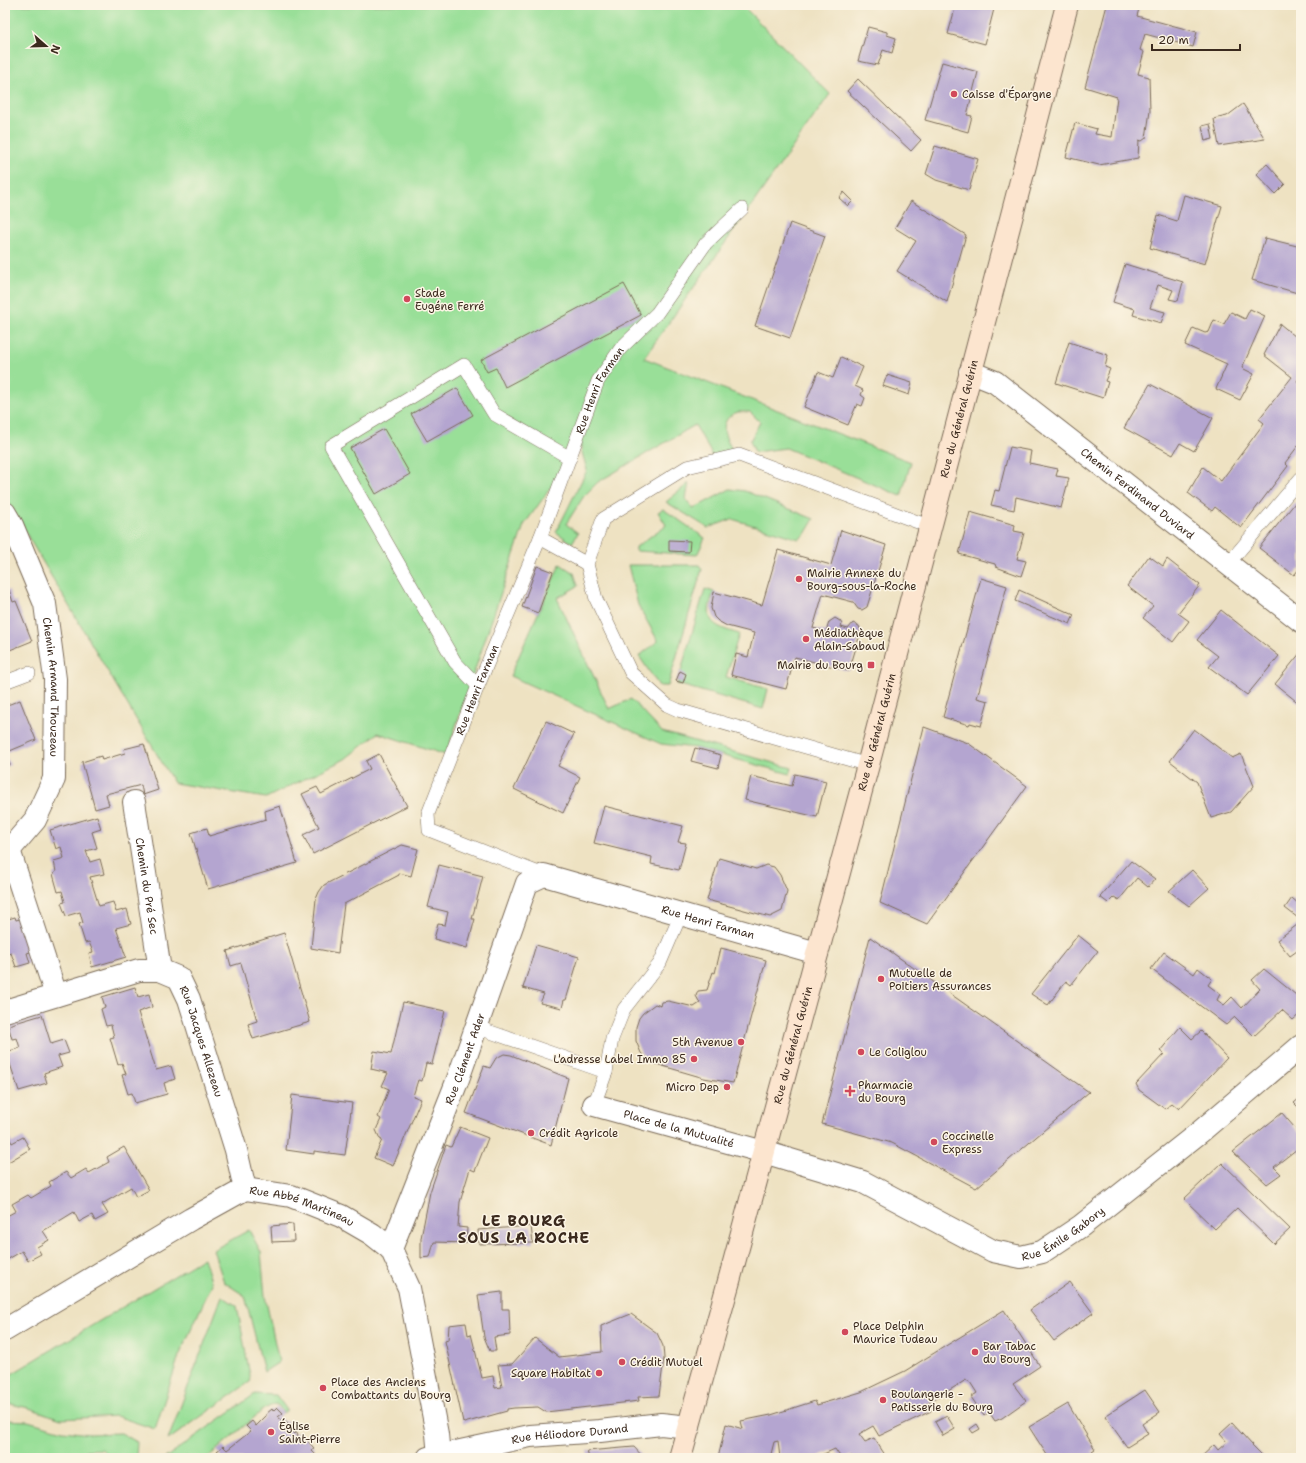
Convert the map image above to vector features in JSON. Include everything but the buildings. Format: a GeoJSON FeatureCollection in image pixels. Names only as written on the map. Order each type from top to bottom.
{"type":"FeatureCollection","features":[{"type":"Feature","properties":{"kind":"main road","name":"Rue du Général Guérin"},"geometry":{"type":"LineString","coordinates":[[680,1458],[868,765],[1067,5]]}},
{"type":"Feature","properties":{"kind":"street","name":"Chemin Ferdinand Duviard"},"geometry":{"type":"LineString","coordinates":[[970,372],[995,382],[1301,621]]}},
{"type":"Feature","properties":{"kind":"street","name":"Chemin Armand Thouzeau"},"geometry":{"type":"LineString","coordinates":[[5,513],[12,525],[45,604],[55,679],[54,779],[35,820],[7,853]]}},
{"type":"Feature","properties":{"kind":"street","name":"Chemin du Pré Sec"},"geometry":{"type":"LineString","coordinates":[[134,802],[160,970]]}},
{"type":"Feature","properties":{"kind":"street"},"geometry":{"type":"LineString","coordinates":[[7,853],[56,995]]}},
{"type":"Feature","properties":{"kind":"street","name":"Rue Henri Farman"},"geometry":{"type":"LineString","coordinates":[[544,875],[817,953]]}},
{"type":"Feature","properties":{"kind":"street","name":"Rue Clément Ader"},"geometry":{"type":"LineString","coordinates":[[390,1249],[455,1086],[527,883],[544,875]]}},
{"type":"Feature","properties":{"kind":"street","name":"Rue Jacques Allezeau"},"geometry":{"type":"LineString","coordinates":[[5,1011],[139,970],[160,970],[179,978],[189,999],[236,1150],[245,1189]]}},
{"type":"Feature","properties":{"kind":"street","name":"Rue Émile Gabory"},"geometry":{"type":"LineString","coordinates":[[764,1152],[863,1182],[993,1251],[1022,1257],[1042,1252],[1080,1226],[1200,1132],[1301,1046]]}},
{"type":"Feature","properties":{"kind":"street","name":"Place de la Mutualité"},"geometry":{"type":"LineString","coordinates":[[594,1105],[764,1152]]}},
{"type":"Feature","properties":{"kind":"street","name":"Rue Abbé Martineau"},"geometry":{"type":"LineString","coordinates":[[5,1330],[191,1219],[245,1189],[291,1196],[341,1216],[372,1234],[390,1249],[409,1288],[437,1434],[432,1457]]}},
{"type":"Feature","properties":{"kind":"street","name":"Rue Héliodore Durand"},"geometry":{"type":"LineString","coordinates":[[432,1457],[530,1436],[600,1431],[661,1424],[689,1427]]}},
{"type":"Feature","properties":{"kind":"lane","name":"Rue Henri Farman"},"geometry":{"type":"LineString","coordinates":[[544,875],[429,830],[428,814],[478,686],[540,538],[598,381],[621,348],[657,313],[706,243],[742,209]]}},
{"type":"Feature","properties":{"kind":"lane"},"geometry":{"type":"LineString","coordinates":[[478,686],[455,662],[331,446],[464,365],[494,414],[570,458]]}},
{"type":"Feature","properties":{"kind":"lane"},"geometry":{"type":"LineString","coordinates":[[868,765],[667,706],[631,673],[596,599],[587,564],[603,520],[687,467],[739,455],[930,527]]}},
{"type":"Feature","properties":{"kind":"lane"},"geometry":{"type":"LineString","coordinates":[[1228,564],[1301,478]]}},
{"type":"Feature","properties":{"kind":"lane"},"geometry":{"type":"LineString","coordinates":[[540,538],[587,564]]}},
{"type":"Feature","properties":{"kind":"lane"},"geometry":{"type":"LineString","coordinates":[[5,682],[29,672]]}},
{"type":"Feature","properties":{"kind":"lane"},"geometry":{"type":"LineString","coordinates":[[594,1105],[606,1072],[612,1039],[624,1008],[660,963],[681,914]]}},
{"type":"Feature","properties":{"kind":"lane"},"geometry":{"type":"LineString","coordinates":[[476,1027],[606,1072]]}},
{"type":"Feature","properties":{"kind":"green space"},"geometry":{"type":"Polygon","coordinates":[[[5,5],[742,5],[830,94],[644,358],[911,462],[901,496],[786,448],[755,452],[750,441],[760,422],[750,412],[738,412],[726,420],[724,430],[727,440],[733,450],[712,457],[695,425],[598,482],[584,496],[566,524],[578,533],[572,543],[556,532],[587,470],[581,449],[582,444],[524,525],[446,755],[378,733],[345,759],[266,798],[174,783],[5,498],[5,5]]]}},
{"type":"Feature","properties":{"kind":"green space"},"geometry":{"type":"Polygon","coordinates":[[[689,483],[686,499],[693,509],[730,489],[745,491],[814,519],[805,534],[799,539],[732,519],[708,528],[666,502],[689,483]]]}},
{"type":"Feature","properties":{"kind":"green space"},"geometry":{"type":"Polygon","coordinates":[[[663,509],[705,538],[697,555],[636,551],[636,547],[666,525],[658,512],[663,509]]]}},
{"type":"Feature","properties":{"kind":"green space"},"geometry":{"type":"Polygon","coordinates":[[[560,564],[574,573],[578,586],[557,598],[609,709],[631,699],[662,732],[792,768],[790,774],[695,748],[661,744],[510,676],[560,564]]]}},
{"type":"Feature","properties":{"kind":"green space"},"geometry":{"type":"Polygon","coordinates":[[[628,565],[699,565],[702,569],[668,686],[659,686],[639,656],[658,641],[638,605],[628,565]]]}},
{"type":"Feature","properties":{"kind":"green space"},"geometry":{"type":"Polygon","coordinates":[[[705,589],[714,592],[709,610],[712,621],[722,628],[739,634],[726,677],[768,689],[763,709],[677,684],[705,589]]]}},
{"type":"Feature","properties":{"kind":"green space"},"geometry":{"type":"Polygon","coordinates":[[[249,1230],[261,1252],[265,1296],[279,1362],[264,1372],[245,1296],[224,1282],[213,1250],[249,1230]]]}},
{"type":"Feature","properties":{"kind":"green space"},"geometry":{"type":"Polygon","coordinates":[[[204,1258],[212,1284],[179,1356],[155,1429],[116,1416],[61,1419],[29,1408],[5,1403],[5,1378],[204,1258]]]}},
{"type":"Feature","properties":{"kind":"green space"},"geometry":{"type":"Polygon","coordinates":[[[222,1296],[237,1306],[251,1381],[168,1440],[222,1296]]]}},
{"type":"Feature","properties":{"kind":"green space"},"geometry":{"type":"Polygon","coordinates":[[[255,1394],[276,1395],[287,1410],[283,1413],[279,1406],[275,1404],[264,1409],[207,1458],[188,1458],[186,1456],[184,1458],[165,1458],[255,1394]]]}},
{"type":"Feature","properties":{"kind":"green space"},"geometry":{"type":"Polygon","coordinates":[[[5,1420],[28,1421],[63,1431],[90,1434],[121,1433],[137,1442],[136,1458],[110,1458],[102,1449],[87,1450],[74,1458],[5,1458],[5,1420]]]}},
{"type":"Feature","properties":{"kind":"place","name":"Caisse d'Épargne"},"geometry":{"type":"Point","coordinates":[954,94]}},
{"type":"Feature","properties":{"kind":"place","name":"Stade Eugéne Ferré"},"geometry":{"type":"Point","coordinates":[407,299]}},
{"type":"Feature","properties":{"kind":"place","name":"Mairie Annexe du Bourg-sous-la-Roche"},"geometry":{"type":"Point","coordinates":[799,579]}},
{"type":"Feature","properties":{"kind":"place","name":"Médiathèque Alain-Sabaud"},"geometry":{"type":"Point","coordinates":[806,639]}},
{"type":"Feature","properties":{"kind":"place","name":"Mairie du Bourg"},"geometry":{"type":"Point","coordinates":[871,665]}},
{"type":"Feature","properties":{"kind":"place","name":"Mutuelle de Poitiers Assurances"},"geometry":{"type":"Point","coordinates":[881,979]}},
{"type":"Feature","properties":{"kind":"place","name":"5th Avenue"},"geometry":{"type":"Point","coordinates":[741,1042]}},
{"type":"Feature","properties":{"kind":"place","name":"Le Coliglou"},"geometry":{"type":"Point","coordinates":[861,1052]}},
{"type":"Feature","properties":{"kind":"place","name":"L'adresse Label Immo 85"},"geometry":{"type":"Point","coordinates":[694,1059]}},
{"type":"Feature","properties":{"kind":"place","name":"Micro Dep"},"geometry":{"type":"Point","coordinates":[727,1087]}},
{"type":"Feature","properties":{"kind":"place","name":"Pharmacie du Bourg"},"geometry":{"type":"Point","coordinates":[850,1091]}},
{"type":"Feature","properties":{"kind":"place","name":"Crédit Agricole"},"geometry":{"type":"Point","coordinates":[531,1133]}},
{"type":"Feature","properties":{"kind":"place","name":"Coccinelle Express"},"geometry":{"type":"Point","coordinates":[934,1142]}},
{"type":"Feature","properties":{"kind":"place","name":"Place Delphin Maurice Tudeau"},"geometry":{"type":"Point","coordinates":[845,1332]}},
{"type":"Feature","properties":{"kind":"place","name":"Bar Tabac du Bourg"},"geometry":{"type":"Point","coordinates":[975,1352]}},
{"type":"Feature","properties":{"kind":"place","name":"Crédit Mutuel"},"geometry":{"type":"Point","coordinates":[622,1362]}},
{"type":"Feature","properties":{"kind":"place","name":"Square Habitat"},"geometry":{"type":"Point","coordinates":[599,1373]}},
{"type":"Feature","properties":{"kind":"place","name":"Place des Anciens Combattants du Bourg"},"geometry":{"type":"Point","coordinates":[323,1388]}},
{"type":"Feature","properties":{"kind":"place","name":"Boulangerie - Patisserie du Bourg"},"geometry":{"type":"Point","coordinates":[883,1400]}},
{"type":"Feature","properties":{"kind":"place","name":"Église Saint-Pierre"},"geometry":{"type":"Point","coordinates":[271,1432]}},
{"type":"Feature","properties":{"kind":"district","name":"LE BOURG SOUS LA ROCHE"},"geometry":{"type":"Point","coordinates":[524,1230]}}]}
